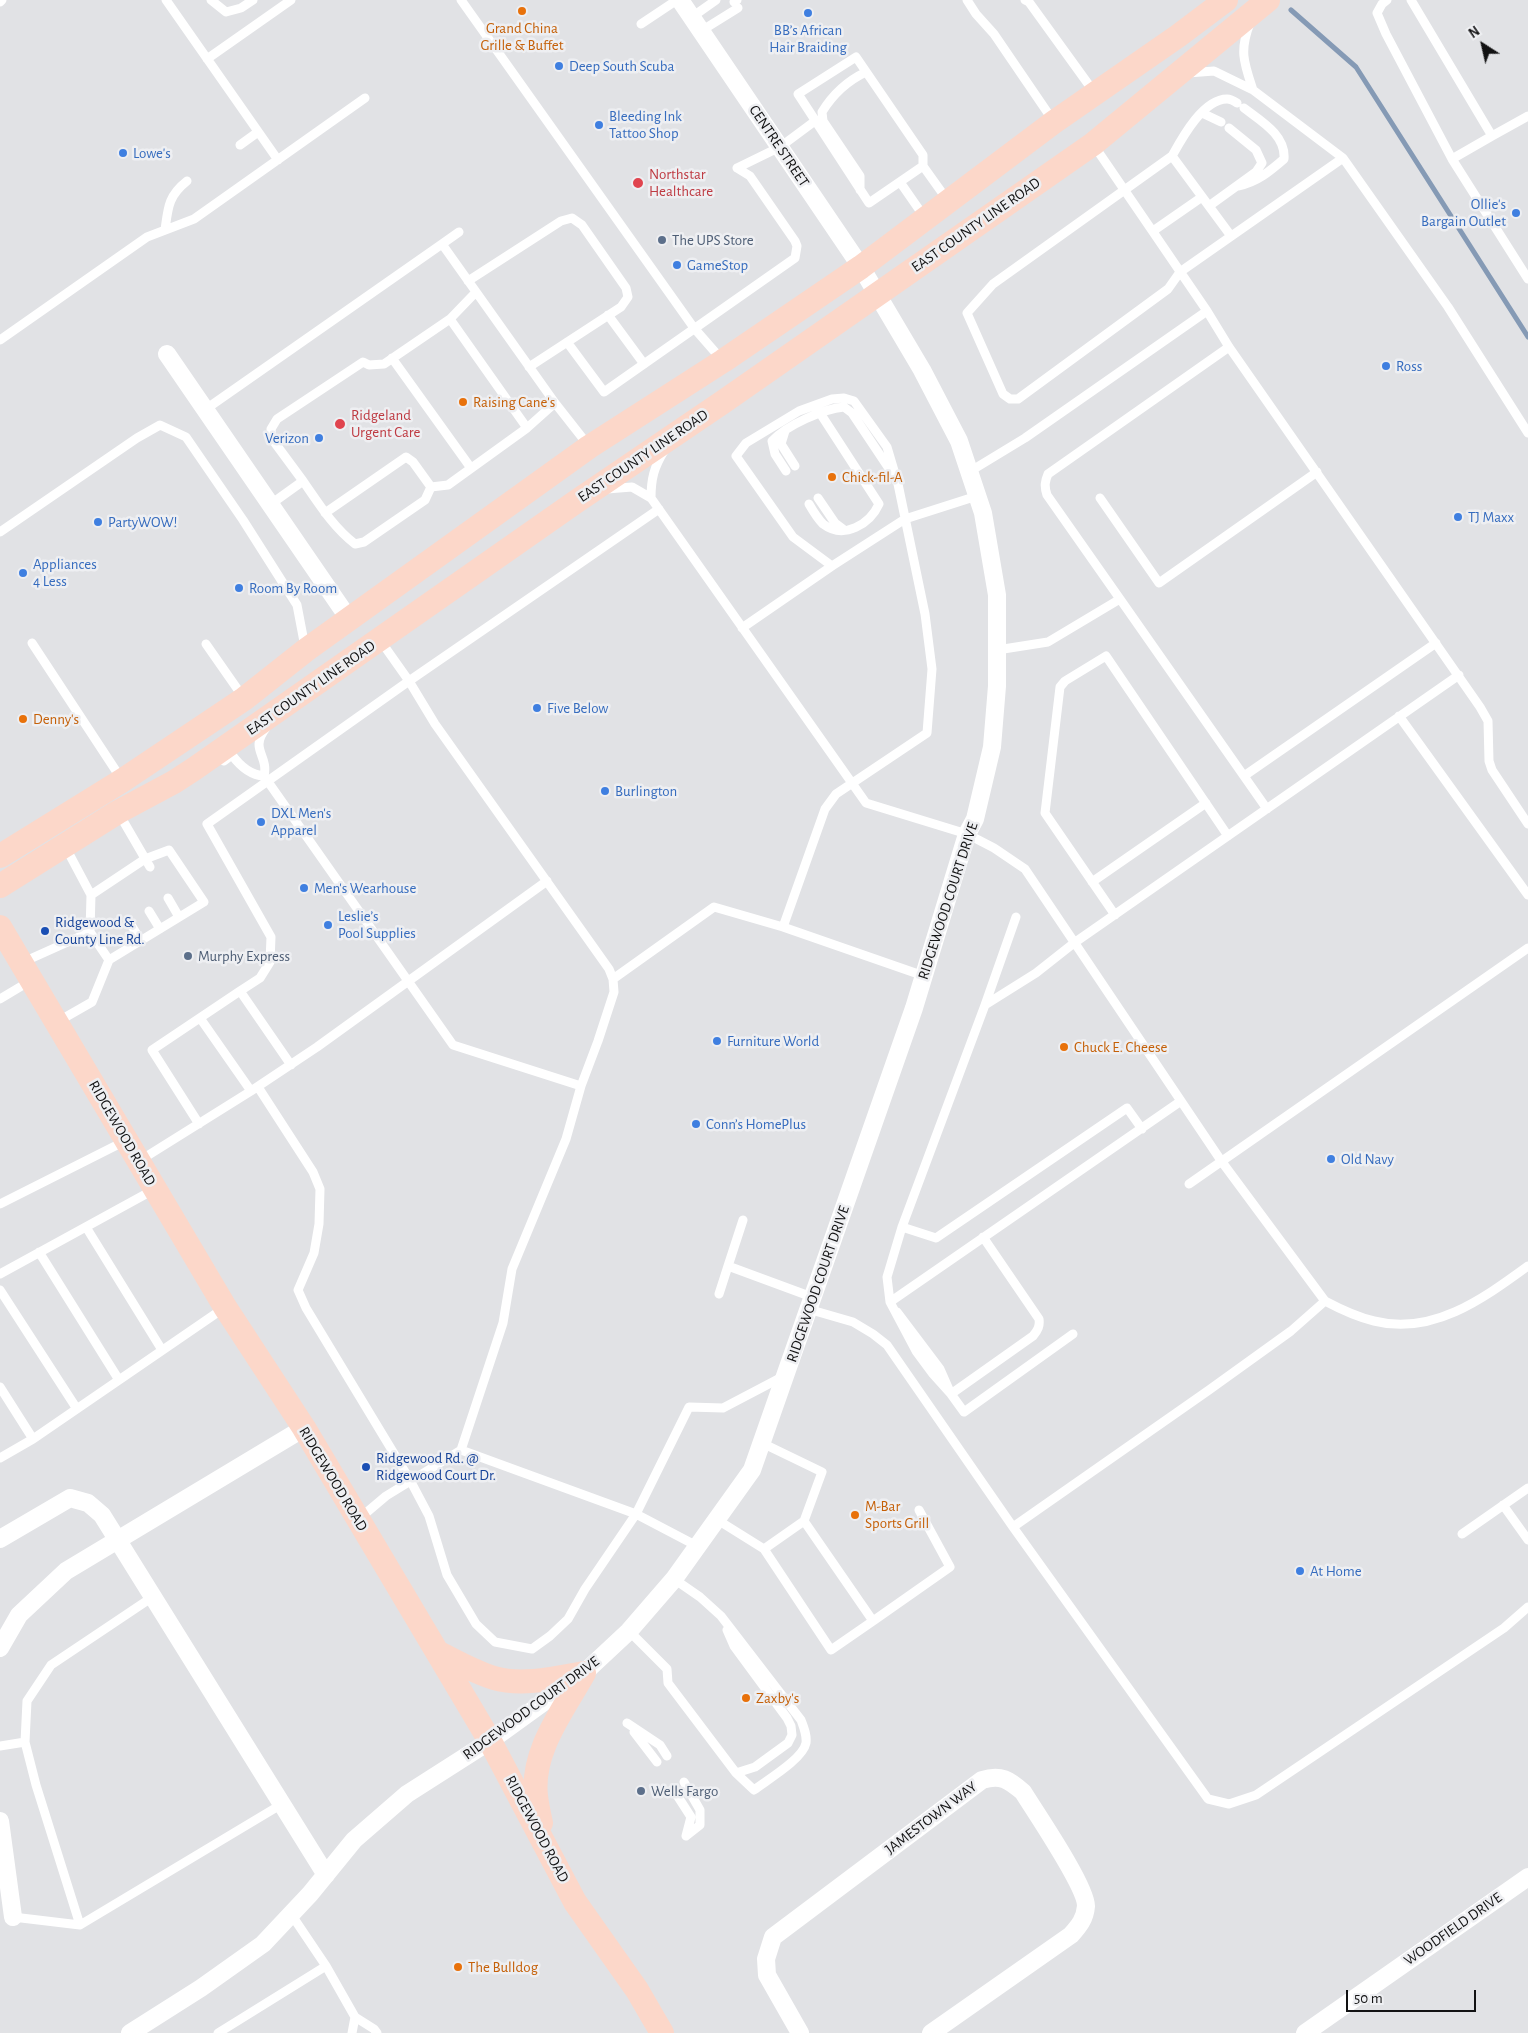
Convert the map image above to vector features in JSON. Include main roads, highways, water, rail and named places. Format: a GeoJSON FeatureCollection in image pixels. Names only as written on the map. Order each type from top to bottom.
{"type":"FeatureCollection","features":[{"type":"Feature","properties":{"kind":"main road","name":"EAST COUNTY LINE ROAD"},"geometry":{"type":"LineString","coordinates":[[0,856],[123,780],[244,699],[306,650],[589,447],[723,361],[860,267],[1054,122],[1178,36],[1226,0]]}},
{"type":"Feature","properties":{"kind":"main road","name":"EAST COUNTY LINE ROAD"},"geometry":{"type":"LineString","coordinates":[[0,886],[118,812],[174,782],[1093,144],[1262,5]]}},
{"type":"Feature","properties":{"kind":"main road","name":"RIDGEWOOD ROAD"},"geometry":{"type":"LineString","coordinates":[[0,927],[225,1307],[304,1428],[490,1741],[576,1902],[637,1990],[662,2033]]}},
{"type":"Feature","properties":{"kind":"main road"},"geometry":{"type":"LineString","coordinates":[[437,1652],[494,1678],[518,1681],[548,1679],[584,1673],[548,1736],[539,1761],[536,1795],[545,1844]]}},
{"type":"Feature","properties":{"kind":"waterway"},"geometry":{"type":"LineString","coordinates":[[1291,10],[1356,67],[1528,337]]}},
{"type":"Feature","properties":{"kind":"place","name":"Grand China Grille & Buffet"},"geometry":{"type":"Point","coordinates":[522,11]}},
{"type":"Feature","properties":{"kind":"place","name":"BB’s African Hair Braiding"},"geometry":{"type":"Point","coordinates":[808,13]}},
{"type":"Feature","properties":{"kind":"place","name":"Deep South Scuba"},"geometry":{"type":"Point","coordinates":[559,66]}},
{"type":"Feature","properties":{"kind":"place","name":"Bleeding Ink Tattoo Shop"},"geometry":{"type":"Point","coordinates":[599,125]}},
{"type":"Feature","properties":{"kind":"place","name":"Lowe's"},"geometry":{"type":"Point","coordinates":[123,153]}},
{"type":"Feature","properties":{"kind":"place","name":"Northstar Healthcare"},"geometry":{"type":"Point","coordinates":[638,183]}},
{"type":"Feature","properties":{"kind":"place","name":"Ollie's Bargain Outlet"},"geometry":{"type":"Point","coordinates":[1516,213]}},
{"type":"Feature","properties":{"kind":"place","name":"The UPS Store"},"geometry":{"type":"Point","coordinates":[662,240]}},
{"type":"Feature","properties":{"kind":"place","name":"GameStop"},"geometry":{"type":"Point","coordinates":[677,265]}},
{"type":"Feature","properties":{"kind":"place","name":"Ross"},"geometry":{"type":"Point","coordinates":[1386,366]}},
{"type":"Feature","properties":{"kind":"place","name":"Raising Cane's"},"geometry":{"type":"Point","coordinates":[463,402]}},
{"type":"Feature","properties":{"kind":"place","name":"Ridgeland Urgent Care"},"geometry":{"type":"Point","coordinates":[340,424]}},
{"type":"Feature","properties":{"kind":"place","name":"Verizon"},"geometry":{"type":"Point","coordinates":[319,438]}},
{"type":"Feature","properties":{"kind":"place","name":"Chick-fil-A"},"geometry":{"type":"Point","coordinates":[832,477]}},
{"type":"Feature","properties":{"kind":"place","name":"TJ Maxx"},"geometry":{"type":"Point","coordinates":[1458,517]}},
{"type":"Feature","properties":{"kind":"place","name":"PartyWOW!"},"geometry":{"type":"Point","coordinates":[98,522]}},
{"type":"Feature","properties":{"kind":"place","name":"Appliances 4 Less"},"geometry":{"type":"Point","coordinates":[23,573]}},
{"type":"Feature","properties":{"kind":"place","name":"Room By Room"},"geometry":{"type":"Point","coordinates":[239,588]}},
{"type":"Feature","properties":{"kind":"place","name":"Five Below"},"geometry":{"type":"Point","coordinates":[537,708]}},
{"type":"Feature","properties":{"kind":"place","name":"Denny's"},"geometry":{"type":"Point","coordinates":[23,719]}},
{"type":"Feature","properties":{"kind":"place","name":"Burlington"},"geometry":{"type":"Point","coordinates":[605,791]}},
{"type":"Feature","properties":{"kind":"place","name":"DXL Men's Apparel"},"geometry":{"type":"Point","coordinates":[261,822]}},
{"type":"Feature","properties":{"kind":"place","name":"Men's Wearhouse"},"geometry":{"type":"Point","coordinates":[304,888]}},
{"type":"Feature","properties":{"kind":"place","name":"Leslie’s Pool Supplies"},"geometry":{"type":"Point","coordinates":[328,925]}},
{"type":"Feature","properties":{"kind":"place","name":"Ridgewood & County Line Rd."},"geometry":{"type":"Point","coordinates":[45,931]}},
{"type":"Feature","properties":{"kind":"place","name":"Murphy Express"},"geometry":{"type":"Point","coordinates":[188,956]}},
{"type":"Feature","properties":{"kind":"place","name":"Furniture World"},"geometry":{"type":"Point","coordinates":[717,1041]}},
{"type":"Feature","properties":{"kind":"place","name":"Chuck E. Cheese"},"geometry":{"type":"Point","coordinates":[1064,1047]}},
{"type":"Feature","properties":{"kind":"place","name":"Conn’s HomePlus"},"geometry":{"type":"Point","coordinates":[696,1124]}},
{"type":"Feature","properties":{"kind":"place","name":"Old Navy"},"geometry":{"type":"Point","coordinates":[1331,1159]}},
{"type":"Feature","properties":{"kind":"place","name":"Ridgewood Rd. @ Ridgewood Court Dr."},"geometry":{"type":"Point","coordinates":[366,1467]}},
{"type":"Feature","properties":{"kind":"place","name":"M-Bar Sports Grill"},"geometry":{"type":"Point","coordinates":[855,1515]}},
{"type":"Feature","properties":{"kind":"place","name":"At Home"},"geometry":{"type":"Point","coordinates":[1300,1571]}},
{"type":"Feature","properties":{"kind":"place","name":"Zaxby's"},"geometry":{"type":"Point","coordinates":[746,1698]}},
{"type":"Feature","properties":{"kind":"place","name":"Wells Fargo"},"geometry":{"type":"Point","coordinates":[641,1791]}},
{"type":"Feature","properties":{"kind":"place","name":"The Bulldog"},"geometry":{"type":"Point","coordinates":[458,1967]}}]}
